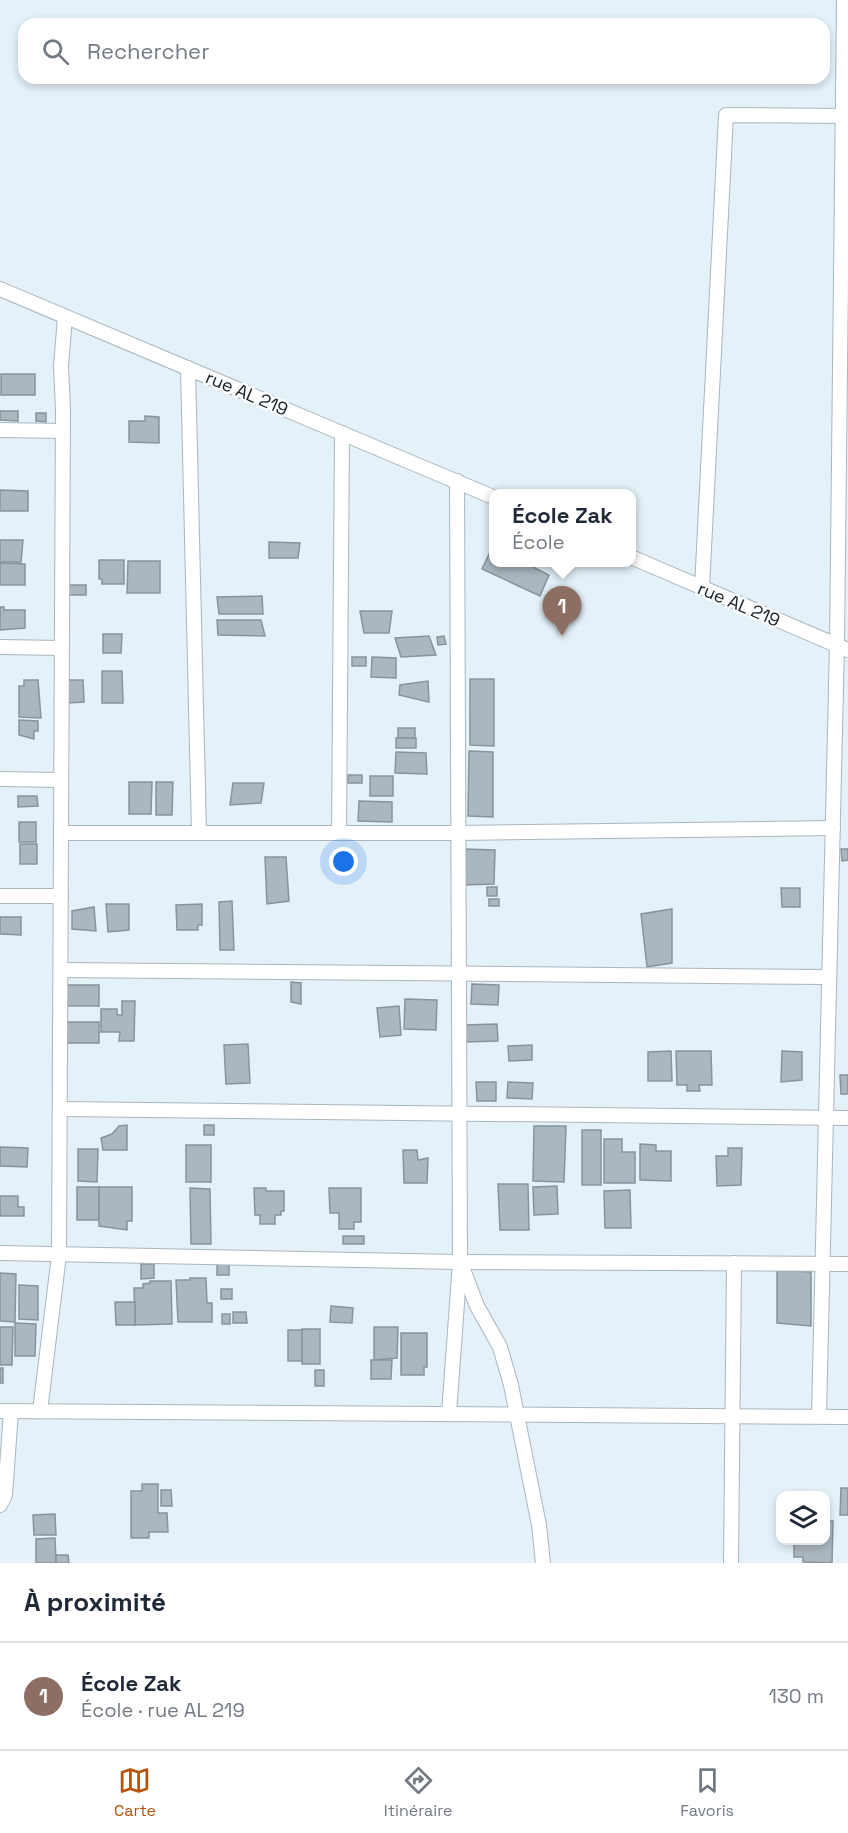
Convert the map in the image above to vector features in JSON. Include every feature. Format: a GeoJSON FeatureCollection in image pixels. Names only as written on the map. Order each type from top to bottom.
{"type":"FeatureCollection","features":[{"type":"Feature","properties":{"kind":"street"},"geometry":{"type":"LineString","coordinates":[[819,1416],[833,828],[842,648],[844,0]]}},
{"type":"Feature","properties":{"kind":"street"},"geometry":{"type":"LineString","coordinates":[[702,588],[726,115],[845,116]]}},
{"type":"Feature","properties":{"kind":"street","name":"rue AL 219"},"geometry":{"type":"LineString","coordinates":[[0,290],[489,495]]}},
{"type":"Feature","properties":{"kind":"street"},"geometry":{"type":"LineString","coordinates":[[40,1411],[59,1255],[63,431],[61,366],[66,317]]}},
{"type":"Feature","properties":{"kind":"street"},"geometry":{"type":"LineString","coordinates":[[188,368],[199,833]]}},
{"type":"Feature","properties":{"kind":"street"},"geometry":{"type":"LineString","coordinates":[[0,430],[63,431]]}},
{"type":"Feature","properties":{"kind":"street"},"geometry":{"type":"LineString","coordinates":[[339,833],[342,433]]}},
{"type":"Feature","properties":{"kind":"street"},"geometry":{"type":"LineString","coordinates":[[449,1414],[460,1262],[457,481]]}},
{"type":"Feature","properties":{"kind":"street","name":"rue AL 219"},"geometry":{"type":"LineString","coordinates":[[636,559],[842,648]]}},
{"type":"Feature","properties":{"kind":"street"},"geometry":{"type":"LineString","coordinates":[[0,647],[62,648]]}},
{"type":"Feature","properties":{"kind":"street"},"geometry":{"type":"LineString","coordinates":[[0,779],[62,780]]}},
{"type":"Feature","properties":{"kind":"street"},"geometry":{"type":"LineString","coordinates":[[61,833],[459,833],[833,828]]}},
{"type":"Feature","properties":{"kind":"street"},"geometry":{"type":"LineString","coordinates":[[0,896],[61,896]]}},
{"type":"Feature","properties":{"kind":"street"},"geometry":{"type":"LineString","coordinates":[[61,970],[829,977]]}},
{"type":"Feature","properties":{"kind":"street"},"geometry":{"type":"LineString","coordinates":[[60,1109],[848,1118]]}},
{"type":"Feature","properties":{"kind":"street"},"geometry":{"type":"LineString","coordinates":[[0,1253],[460,1262],[848,1264]]}},
{"type":"Feature","properties":{"kind":"street"},"geometry":{"type":"LineString","coordinates":[[460,1262],[477,1306],[500,1347],[518,1414],[543,1563]]}},
{"type":"Feature","properties":{"kind":"street"},"geometry":{"type":"LineString","coordinates":[[731,1563],[734,1263]]}},
{"type":"Feature","properties":{"kind":"street"},"geometry":{"type":"LineString","coordinates":[[0,1505],[5,1495],[6,1411],[848,1417]]}},
{"type":"Feature","properties":{"kind":"building"},"geometry":{"type":"Polygon","coordinates":[[[1,374],[35,374],[35,395],[1,395],[1,374]]]}},
{"type":"Feature","properties":{"kind":"building"},"geometry":{"type":"Polygon","coordinates":[[[0,411],[18,411],[18,421],[0,420],[0,411]]]}},
{"type":"Feature","properties":{"kind":"building"},"geometry":{"type":"Polygon","coordinates":[[[36,413],[46,413],[46,422],[36,421],[36,413]]]}},
{"type":"Feature","properties":{"kind":"building"},"geometry":{"type":"Polygon","coordinates":[[[145,416],[159,417],[159,443],[129,442],[129,421],[145,421],[145,416]]]}},
{"type":"Feature","properties":{"kind":"building"},"geometry":{"type":"Polygon","coordinates":[[[0,490],[28,491],[28,511],[0,511],[0,490]]]}},
{"type":"Feature","properties":{"kind":"building"},"geometry":{"type":"Polygon","coordinates":[[[0,540],[23,540],[21,562],[0,562],[0,540]]]}},
{"type":"Feature","properties":{"kind":"building"},"geometry":{"type":"Polygon","coordinates":[[[269,542],[300,543],[298,558],[269,558],[269,542]]]}},
{"type":"Feature","properties":{"kind":"building"},"geometry":{"type":"Polygon","coordinates":[[[489,554],[489,567],[533,567],[549,575],[540,596],[482,569],[489,554]]]}},
{"type":"Feature","properties":{"kind":"building"},"geometry":{"type":"Polygon","coordinates":[[[99,560],[124,560],[124,584],[102,584],[102,579],[99,579],[99,560]]]}},
{"type":"Feature","properties":{"kind":"building"},"geometry":{"type":"Polygon","coordinates":[[[128,561],[160,561],[160,593],[127,593],[128,561]]]}},
{"type":"Feature","properties":{"kind":"building"},"geometry":{"type":"Polygon","coordinates":[[[0,563],[25,564],[25,585],[0,585],[0,563]]]}},
{"type":"Feature","properties":{"kind":"building"},"geometry":{"type":"Polygon","coordinates":[[[68,585],[86,585],[86,595],[68,595],[68,585]]]}},
{"type":"Feature","properties":{"kind":"building"},"geometry":{"type":"Polygon","coordinates":[[[262,596],[263,614],[219,614],[217,597],[262,596]]]}},
{"type":"Feature","properties":{"kind":"building"},"geometry":{"type":"Polygon","coordinates":[[[0,607],[4,607],[4,610],[25,610],[25,628],[0,630],[0,607]]]}},
{"type":"Feature","properties":{"kind":"building"},"geometry":{"type":"Polygon","coordinates":[[[360,611],[392,611],[389,633],[364,633],[360,611]]]}},
{"type":"Feature","properties":{"kind":"building"},"geometry":{"type":"Polygon","coordinates":[[[217,620],[261,620],[265,636],[218,635],[217,620]]]}},
{"type":"Feature","properties":{"kind":"building"},"geometry":{"type":"Polygon","coordinates":[[[103,634],[122,634],[121,653],[103,653],[103,634]]]}},
{"type":"Feature","properties":{"kind":"building"},"geometry":{"type":"Polygon","coordinates":[[[429,636],[436,655],[401,657],[395,638],[429,636]]]}},
{"type":"Feature","properties":{"kind":"building"},"geometry":{"type":"Polygon","coordinates":[[[444,636],[446,644],[438,645],[437,637],[444,636]]]}},
{"type":"Feature","properties":{"kind":"building"},"geometry":{"type":"Polygon","coordinates":[[[352,657],[366,657],[366,666],[352,666],[352,657]]]}},
{"type":"Feature","properties":{"kind":"building"},"geometry":{"type":"Polygon","coordinates":[[[372,657],[396,658],[396,678],[371,677],[372,657]]]}},
{"type":"Feature","properties":{"kind":"building"},"geometry":{"type":"Polygon","coordinates":[[[102,671],[122,671],[123,703],[102,703],[102,671]]]}},
{"type":"Feature","properties":{"kind":"building"},"geometry":{"type":"Polygon","coordinates":[[[470,679],[494,679],[494,746],[470,745],[470,679]]]}},
{"type":"Feature","properties":{"kind":"building"},"geometry":{"type":"Polygon","coordinates":[[[24,680],[38,680],[41,718],[19,717],[19,686],[24,686],[24,680]]]}},
{"type":"Feature","properties":{"kind":"building"},"geometry":{"type":"Polygon","coordinates":[[[67,680],[83,680],[84,702],[68,703],[67,680]]]}},
{"type":"Feature","properties":{"kind":"building"},"geometry":{"type":"Polygon","coordinates":[[[428,681],[429,702],[399,695],[400,685],[428,681]]]}},
{"type":"Feature","properties":{"kind":"building"},"geometry":{"type":"Polygon","coordinates":[[[19,720],[38,721],[38,731],[34,731],[34,739],[19,735],[19,720]]]}},
{"type":"Feature","properties":{"kind":"building"},"geometry":{"type":"Polygon","coordinates":[[[398,728],[415,728],[415,738],[398,738],[398,728]]]}},
{"type":"Feature","properties":{"kind":"building"},"geometry":{"type":"Polygon","coordinates":[[[396,738],[416,738],[416,748],[396,748],[396,738]]]}},
{"type":"Feature","properties":{"kind":"building"},"geometry":{"type":"Polygon","coordinates":[[[469,751],[493,752],[493,817],[468,816],[469,751]]]}},
{"type":"Feature","properties":{"kind":"building"},"geometry":{"type":"Polygon","coordinates":[[[396,752],[426,753],[427,774],[395,773],[396,752]]]}},
{"type":"Feature","properties":{"kind":"building"},"geometry":{"type":"Polygon","coordinates":[[[348,775],[362,775],[362,783],[348,783],[348,775]]]}},
{"type":"Feature","properties":{"kind":"building"},"geometry":{"type":"Polygon","coordinates":[[[370,776],[393,776],[393,796],[370,796],[370,776]]]}},
{"type":"Feature","properties":{"kind":"building"},"geometry":{"type":"Polygon","coordinates":[[[129,782],[152,782],[151,814],[129,814],[129,782]]]}},
{"type":"Feature","properties":{"kind":"building"},"geometry":{"type":"Polygon","coordinates":[[[156,782],[173,782],[172,815],[156,815],[156,782]]]}},
{"type":"Feature","properties":{"kind":"building"},"geometry":{"type":"Polygon","coordinates":[[[233,783],[264,783],[261,803],[230,805],[233,783]]]}},
{"type":"Feature","properties":{"kind":"building"},"geometry":{"type":"Polygon","coordinates":[[[18,796],[37,796],[38,806],[18,807],[18,796]]]}},
{"type":"Feature","properties":{"kind":"building"},"geometry":{"type":"Polygon","coordinates":[[[359,801],[392,802],[392,822],[358,821],[359,801]]]}},
{"type":"Feature","properties":{"kind":"building"},"geometry":{"type":"Polygon","coordinates":[[[19,822],[36,822],[36,842],[19,842],[19,822]]]}},
{"type":"Feature","properties":{"kind":"building"},"geometry":{"type":"Polygon","coordinates":[[[20,844],[37,844],[37,864],[20,864],[20,844]]]}},
{"type":"Feature","properties":{"kind":"building"},"geometry":{"type":"Polygon","coordinates":[[[464,849],[495,850],[494,884],[463,885],[464,849]]]}},
{"type":"Feature","properties":{"kind":"building"},"geometry":{"type":"Polygon","coordinates":[[[841,849],[848,849],[848,860],[842,861],[841,849]]]}},
{"type":"Feature","properties":{"kind":"building"},"geometry":{"type":"Polygon","coordinates":[[[265,857],[286,857],[289,901],[267,904],[265,857]]]}},
{"type":"Feature","properties":{"kind":"building"},"geometry":{"type":"Polygon","coordinates":[[[487,887],[497,887],[497,896],[487,896],[487,887]]]}},
{"type":"Feature","properties":{"kind":"building"},"geometry":{"type":"Polygon","coordinates":[[[781,888],[800,888],[800,907],[782,907],[781,888]]]}},
{"type":"Feature","properties":{"kind":"building"},"geometry":{"type":"Polygon","coordinates":[[[489,899],[499,899],[499,906],[489,906],[489,899]]]}},
{"type":"Feature","properties":{"kind":"building"},"geometry":{"type":"Polygon","coordinates":[[[232,901],[234,950],[220,950],[219,902],[232,901]]]}},
{"type":"Feature","properties":{"kind":"building"},"geometry":{"type":"Polygon","coordinates":[[[106,904],[129,904],[129,930],[108,932],[106,904]]]}},
{"type":"Feature","properties":{"kind":"building"},"geometry":{"type":"Polygon","coordinates":[[[202,904],[202,925],[198,925],[198,930],[177,930],[176,905],[202,904]]]}},
{"type":"Feature","properties":{"kind":"building"},"geometry":{"type":"Polygon","coordinates":[[[94,907],[96,931],[72,929],[72,911],[94,907]]]}},
{"type":"Feature","properties":{"kind":"building"},"geometry":{"type":"Polygon","coordinates":[[[672,909],[672,963],[647,967],[641,914],[672,909]]]}},
{"type":"Feature","properties":{"kind":"building"},"geometry":{"type":"Polygon","coordinates":[[[0,917],[21,917],[21,935],[0,934],[0,917]]]}},
{"type":"Feature","properties":{"kind":"building"},"geometry":{"type":"Polygon","coordinates":[[[291,982],[301,983],[301,1004],[291,1002],[291,982]]]}},
{"type":"Feature","properties":{"kind":"building"},"geometry":{"type":"Polygon","coordinates":[[[472,984],[499,985],[498,1005],[471,1004],[472,984]]]}},
{"type":"Feature","properties":{"kind":"building"},"geometry":{"type":"Polygon","coordinates":[[[67,985],[99,985],[99,1006],[67,1006],[67,985]]]}},
{"type":"Feature","properties":{"kind":"building"},"geometry":{"type":"Polygon","coordinates":[[[405,999],[437,1000],[436,1030],[404,1029],[405,999]]]}},
{"type":"Feature","properties":{"kind":"building"},"geometry":{"type":"Polygon","coordinates":[[[122,1001],[135,1001],[134,1041],[119,1041],[120,1032],[101,1032],[101,1009],[117,1009],[117,1015],[122,1015],[122,1001]]]}},
{"type":"Feature","properties":{"kind":"building"},"geometry":{"type":"Polygon","coordinates":[[[399,1006],[401,1035],[380,1037],[377,1008],[399,1006]]]}},
{"type":"Feature","properties":{"kind":"building"},"geometry":{"type":"Polygon","coordinates":[[[67,1022],[99,1022],[99,1043],[66,1043],[67,1022]]]}},
{"type":"Feature","properties":{"kind":"building"},"geometry":{"type":"Polygon","coordinates":[[[497,1024],[498,1041],[464,1042],[464,1025],[497,1024]]]}},
{"type":"Feature","properties":{"kind":"building"},"geometry":{"type":"Polygon","coordinates":[[[248,1044],[250,1083],[226,1084],[224,1045],[248,1044]]]}},
{"type":"Feature","properties":{"kind":"building"},"geometry":{"type":"Polygon","coordinates":[[[532,1045],[532,1060],[509,1061],[508,1046],[532,1045]]]}},
{"type":"Feature","properties":{"kind":"building"},"geometry":{"type":"Polygon","coordinates":[[[671,1051],[672,1081],[648,1081],[648,1052],[671,1051]]]}},
{"type":"Feature","properties":{"kind":"building"},"geometry":{"type":"Polygon","coordinates":[[[676,1051],[711,1051],[712,1085],[699,1085],[700,1091],[687,1091],[687,1085],[677,1085],[676,1051]]]}},
{"type":"Feature","properties":{"kind":"building"},"geometry":{"type":"Polygon","coordinates":[[[782,1051],[802,1052],[802,1080],[781,1082],[782,1051]]]}},
{"type":"Feature","properties":{"kind":"building"},"geometry":{"type":"Polygon","coordinates":[[[840,1075],[848,1075],[848,1094],[841,1094],[840,1075]]]}},
{"type":"Feature","properties":{"kind":"building"},"geometry":{"type":"Polygon","coordinates":[[[476,1082],[496,1082],[496,1101],[477,1101],[476,1082]]]}},
{"type":"Feature","properties":{"kind":"building"},"geometry":{"type":"Polygon","coordinates":[[[508,1082],[533,1083],[532,1099],[507,1098],[508,1082]]]}},
{"type":"Feature","properties":{"kind":"building"},"geometry":{"type":"Polygon","coordinates":[[[127,1125],[127,1150],[103,1150],[101,1138],[112,1134],[119,1126],[127,1125]]]}},
{"type":"Feature","properties":{"kind":"building"},"geometry":{"type":"Polygon","coordinates":[[[204,1125],[214,1125],[214,1135],[204,1135],[204,1125]]]}},
{"type":"Feature","properties":{"kind":"building"},"geometry":{"type":"Polygon","coordinates":[[[534,1126],[566,1126],[564,1182],[533,1181],[534,1126]]]}},
{"type":"Feature","properties":{"kind":"building"},"geometry":{"type":"Polygon","coordinates":[[[582,1130],[601,1130],[601,1185],[582,1185],[582,1130]]]}},
{"type":"Feature","properties":{"kind":"building"},"geometry":{"type":"Polygon","coordinates":[[[604,1139],[622,1139],[622,1152],[635,1152],[635,1183],[604,1183],[604,1139]]]}},
{"type":"Feature","properties":{"kind":"building"},"geometry":{"type":"Polygon","coordinates":[[[640,1144],[656,1145],[656,1151],[671,1151],[671,1181],[640,1180],[640,1144]]]}},
{"type":"Feature","properties":{"kind":"building"},"geometry":{"type":"Polygon","coordinates":[[[186,1145],[211,1145],[211,1182],[186,1182],[186,1145]]]}},
{"type":"Feature","properties":{"kind":"building"},"geometry":{"type":"Polygon","coordinates":[[[0,1147],[28,1148],[27,1167],[0,1166],[0,1147]]]}},
{"type":"Feature","properties":{"kind":"building"},"geometry":{"type":"Polygon","coordinates":[[[728,1148],[742,1148],[741,1185],[717,1186],[716,1156],[728,1156],[728,1148]]]}},
{"type":"Feature","properties":{"kind":"building"},"geometry":{"type":"Polygon","coordinates":[[[78,1149],[98,1149],[97,1182],[78,1181],[78,1149]]]}},
{"type":"Feature","properties":{"kind":"building"},"geometry":{"type":"Polygon","coordinates":[[[403,1150],[417,1150],[418,1160],[428,1158],[427,1183],[404,1183],[403,1150]]]}},
{"type":"Feature","properties":{"kind":"building"},"geometry":{"type":"Polygon","coordinates":[[[498,1184],[528,1184],[529,1230],[500,1230],[498,1184]]]}},
{"type":"Feature","properties":{"kind":"building"},"geometry":{"type":"Polygon","coordinates":[[[557,1186],[558,1214],[534,1215],[533,1187],[557,1186]]]}},
{"type":"Feature","properties":{"kind":"building"},"geometry":{"type":"Polygon","coordinates":[[[77,1187],[99,1187],[99,1220],[77,1220],[77,1187]]]}},
{"type":"Feature","properties":{"kind":"building"},"geometry":{"type":"Polygon","coordinates":[[[99,1187],[132,1187],[132,1221],[127,1221],[127,1230],[99,1226],[99,1187]]]}},
{"type":"Feature","properties":{"kind":"building"},"geometry":{"type":"Polygon","coordinates":[[[190,1188],[210,1189],[211,1244],[191,1244],[190,1188]]]}},
{"type":"Feature","properties":{"kind":"building"},"geometry":{"type":"Polygon","coordinates":[[[254,1188],[284,1191],[284,1211],[281,1211],[281,1215],[275,1215],[275,1224],[260,1224],[260,1215],[255,1215],[254,1188]]]}},
{"type":"Feature","properties":{"kind":"building"},"geometry":{"type":"Polygon","coordinates":[[[329,1188],[361,1188],[361,1222],[354,1222],[354,1229],[339,1229],[339,1213],[330,1213],[329,1188]]]}},
{"type":"Feature","properties":{"kind":"building"},"geometry":{"type":"Polygon","coordinates":[[[630,1190],[631,1228],[605,1228],[604,1191],[630,1190]]]}},
{"type":"Feature","properties":{"kind":"building"},"geometry":{"type":"Polygon","coordinates":[[[0,1196],[18,1196],[18,1207],[24,1207],[24,1216],[0,1216],[0,1196]]]}},
{"type":"Feature","properties":{"kind":"building"},"geometry":{"type":"Polygon","coordinates":[[[343,1236],[364,1236],[364,1244],[343,1244],[343,1236]]]}},
{"type":"Feature","properties":{"kind":"building"},"geometry":{"type":"Polygon","coordinates":[[[217,1263],[229,1263],[229,1275],[217,1275],[217,1263]]]}},
{"type":"Feature","properties":{"kind":"building"},"geometry":{"type":"Polygon","coordinates":[[[141,1264],[154,1264],[154,1278],[141,1279],[141,1264]]]}},
{"type":"Feature","properties":{"kind":"building"},"geometry":{"type":"Polygon","coordinates":[[[777,1270],[811,1272],[811,1326],[777,1323],[777,1270]]]}},
{"type":"Feature","properties":{"kind":"building"},"geometry":{"type":"Polygon","coordinates":[[[0,1273],[16,1274],[15,1322],[0,1321],[0,1273]]]}},
{"type":"Feature","properties":{"kind":"building"},"geometry":{"type":"Polygon","coordinates":[[[190,1278],[206,1278],[207,1303],[212,1303],[212,1322],[178,1322],[176,1280],[190,1280],[190,1278]]]}},
{"type":"Feature","properties":{"kind":"building"},"geometry":{"type":"Polygon","coordinates":[[[150,1281],[171,1281],[172,1324],[135,1325],[134,1288],[143,1288],[143,1284],[150,1283],[150,1281]]]}},
{"type":"Feature","properties":{"kind":"building"},"geometry":{"type":"Polygon","coordinates":[[[19,1285],[38,1286],[38,1320],[19,1319],[19,1285]]]}},
{"type":"Feature","properties":{"kind":"building"},"geometry":{"type":"Polygon","coordinates":[[[221,1289],[232,1289],[232,1299],[221,1299],[221,1289]]]}},
{"type":"Feature","properties":{"kind":"building"},"geometry":{"type":"Polygon","coordinates":[[[115,1302],[135,1302],[135,1325],[116,1325],[115,1302]]]}},
{"type":"Feature","properties":{"kind":"building"},"geometry":{"type":"Polygon","coordinates":[[[331,1306],[353,1308],[352,1323],[330,1322],[331,1306]]]}},
{"type":"Feature","properties":{"kind":"building"},"geometry":{"type":"Polygon","coordinates":[[[233,1312],[246,1312],[247,1323],[233,1323],[233,1312]]]}},
{"type":"Feature","properties":{"kind":"building"},"geometry":{"type":"Polygon","coordinates":[[[222,1314],[230,1314],[230,1324],[222,1324],[222,1314]]]}},
{"type":"Feature","properties":{"kind":"building"},"geometry":{"type":"Polygon","coordinates":[[[15,1323],[36,1324],[35,1356],[15,1356],[15,1323]]]}},
{"type":"Feature","properties":{"kind":"building"},"geometry":{"type":"Polygon","coordinates":[[[0,1327],[13,1327],[12,1365],[0,1365],[0,1327]]]}},
{"type":"Feature","properties":{"kind":"building"},"geometry":{"type":"Polygon","coordinates":[[[374,1327],[398,1327],[397,1358],[374,1360],[374,1327]]]}},
{"type":"Feature","properties":{"kind":"building"},"geometry":{"type":"Polygon","coordinates":[[[302,1329],[320,1329],[320,1364],[302,1364],[302,1329]]]}},
{"type":"Feature","properties":{"kind":"building"},"geometry":{"type":"Polygon","coordinates":[[[288,1330],[302,1330],[302,1361],[288,1361],[288,1330]]]}},
{"type":"Feature","properties":{"kind":"building"},"geometry":{"type":"Polygon","coordinates":[[[401,1333],[427,1333],[427,1367],[424,1367],[424,1375],[401,1375],[401,1333]]]}},
{"type":"Feature","properties":{"kind":"building"},"geometry":{"type":"Polygon","coordinates":[[[371,1360],[392,1360],[391,1379],[371,1379],[371,1360]]]}},
{"type":"Feature","properties":{"kind":"building"},"geometry":{"type":"Polygon","coordinates":[[[0,1368],[3,1368],[3,1383],[0,1383],[0,1368]]]}},
{"type":"Feature","properties":{"kind":"building"},"geometry":{"type":"Polygon","coordinates":[[[315,1370],[324,1370],[324,1386],[315,1386],[315,1370]]]}},
{"type":"Feature","properties":{"kind":"building"},"geometry":{"type":"Polygon","coordinates":[[[142,1484],[158,1484],[158,1513],[167,1513],[168,1532],[149,1532],[149,1538],[131,1538],[131,1491],[142,1491],[142,1484]]]}},
{"type":"Feature","properties":{"kind":"building"},"geometry":{"type":"Polygon","coordinates":[[[841,1488],[848,1488],[848,1515],[840,1515],[841,1488]]]}},
{"type":"Feature","properties":{"kind":"building"},"geometry":{"type":"Polygon","coordinates":[[[161,1490],[171,1490],[172,1506],[161,1506],[161,1490]]]}},
{"type":"Feature","properties":{"kind":"building"},"geometry":{"type":"Polygon","coordinates":[[[55,1514],[56,1535],[34,1535],[33,1515],[55,1514]]]}},
{"type":"Feature","properties":{"kind":"building"},"geometry":{"type":"Polygon","coordinates":[[[830,1521],[833,1521],[832,1563],[803,1562],[803,1557],[794,1557],[794,1545],[830,1545],[830,1521]]]}},
{"type":"Feature","properties":{"kind":"building"},"geometry":{"type":"Polygon","coordinates":[[[55,1538],[56,1563],[36,1563],[36,1539],[55,1538]]]}},
{"type":"Feature","properties":{"kind":"building"},"geometry":{"type":"Polygon","coordinates":[[[56,1555],[68,1555],[69,1563],[56,1563],[56,1555]]]}},
{"type":"Feature","properties":{"kind":"place","name":"École Zak"},"geometry":{"type":"Point","coordinates":[562,636]}}]}
